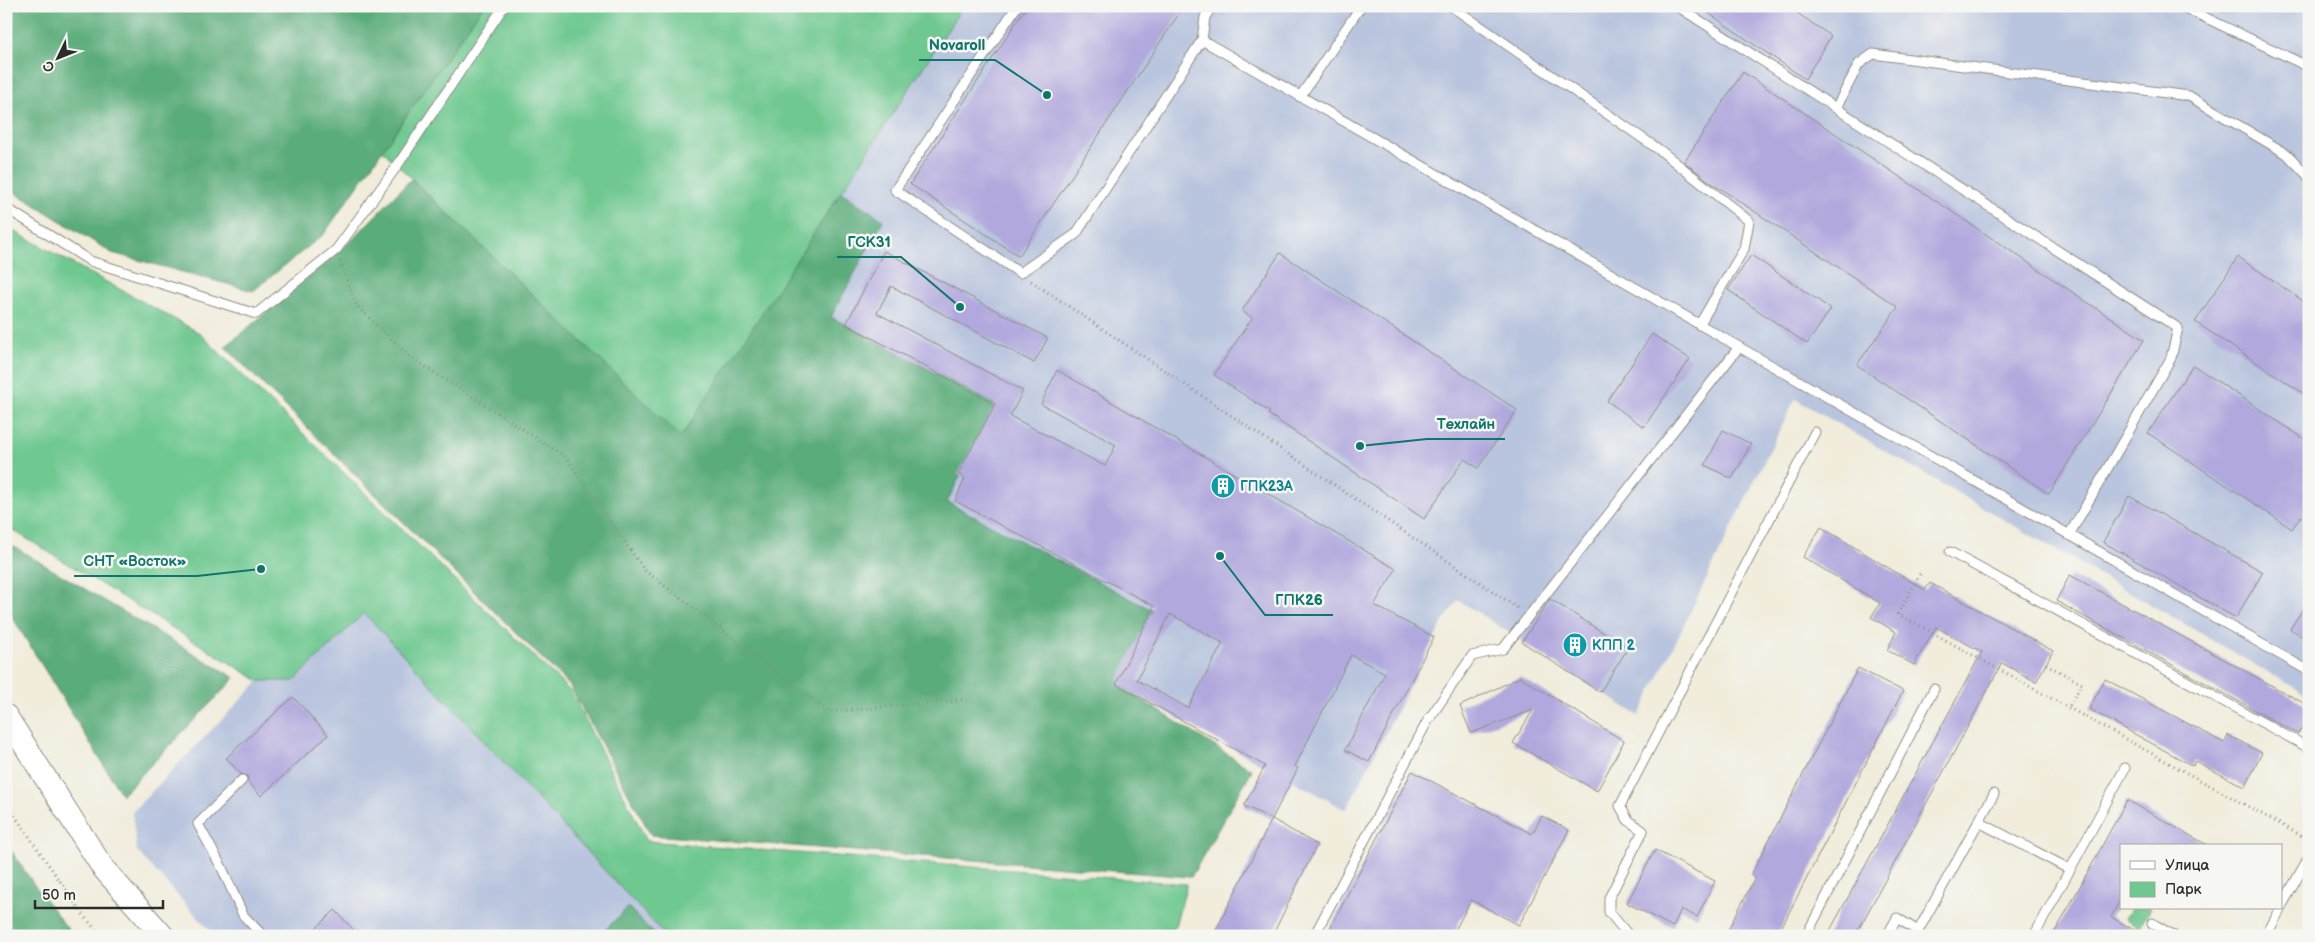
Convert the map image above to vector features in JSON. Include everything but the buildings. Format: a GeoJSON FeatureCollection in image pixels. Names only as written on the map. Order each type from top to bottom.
{"type":"FeatureCollection","features":[{"type":"Feature","properties":{"kind":"street"},"geometry":{"type":"LineString","coordinates":[[6,716],[103,868],[163,936]]}},
{"type":"Feature","properties":{"kind":"lane"},"geometry":{"type":"LineString","coordinates":[[6,208],[90,261],[256,314],[336,250],[397,166],[504,6]]}},
{"type":"Feature","properties":{"kind":"lane"},"geometry":{"type":"LineString","coordinates":[[1017,6],[895,190],[1020,273],[1076,234],[1202,40],[1205,17],[1212,6]]}},
{"type":"Feature","properties":{"kind":"lane"},"geometry":{"type":"LineString","coordinates":[[1300,97],[1361,6]]}},
{"type":"Feature","properties":{"kind":"lane"},"geometry":{"type":"LineString","coordinates":[[1451,6],[1661,151],[1749,221],[1744,248],[1699,325]]}},
{"type":"Feature","properties":{"kind":"lane"},"geometry":{"type":"LineString","coordinates":[[1677,6],[2178,328],[2171,358],[2069,535]]}},
{"type":"Feature","properties":{"kind":"lane"},"geometry":{"type":"LineString","coordinates":[[2181,6],[2309,67]]}},
{"type":"Feature","properties":{"kind":"lane"},"geometry":{"type":"LineString","coordinates":[[1202,40],[1739,348],[2309,671]]}},
{"type":"Feature","properties":{"kind":"lane"},"geometry":{"type":"LineString","coordinates":[[1836,108],[1859,64],[1873,54],[2189,96],[2287,154],[2309,177]]}},
{"type":"Feature","properties":{"kind":"lane"},"geometry":{"type":"LineString","coordinates":[[1314,936],[1427,722],[1472,656],[1504,649],[1739,348]]}},
{"type":"Feature","properties":{"kind":"lane"},"geometry":{"type":"LineString","coordinates":[[1629,936],[1609,912],[1609,898],[1644,831],[1628,820],[1620,806],[1815,432]]}},
{"type":"Feature","properties":{"kind":"lane"},"geometry":{"type":"LineString","coordinates":[[1950,552],[2309,748]]}},
{"type":"Feature","properties":{"kind":"lane"},"geometry":{"type":"LineString","coordinates":[[1806,936],[1934,689]]}},
{"type":"Feature","properties":{"kind":"lane"},"geometry":{"type":"LineString","coordinates":[[2034,936],[2125,768]]}},
{"type":"Feature","properties":{"kind":"lane"},"geometry":{"type":"LineString","coordinates":[[242,780],[198,824],[222,868],[243,915],[263,936]]}},
{"type":"Feature","properties":{"kind":"lane"},"geometry":{"type":"LineString","coordinates":[[1887,936],[1897,918],[1919,933],[1994,794]]}},
{"type":"Feature","properties":{"kind":"lane"},"geometry":{"type":"LineString","coordinates":[[1979,822],[2069,869]]}},
{"type":"Feature","properties":{"kind":"lane"},"geometry":{"type":"LineString","coordinates":[[2282,906],[2309,857]]}},
{"type":"Feature","properties":{"kind":"lane"},"geometry":{"type":"LineString","coordinates":[[2266,936],[2280,910]]}},
{"type":"Feature","properties":{"kind":"lane"},"geometry":{"type":"LineString","coordinates":[[2152,923],[2174,936]]}},
{"type":"Feature","properties":{"kind":"path"},"geometry":{"type":"LineString","coordinates":[[336,250],[356,305],[409,356],[566,457],[644,570],[829,712],[971,699]]}},
{"type":"Feature","properties":{"kind":"path"},"geometry":{"type":"LineString","coordinates":[[1020,273],[1530,616]]}},
{"type":"Feature","properties":{"kind":"path"},"geometry":{"type":"LineString","coordinates":[[1920,574],[1898,614],[2309,840]]}},
{"type":"Feature","properties":{"kind":"path"},"geometry":{"type":"LineString","coordinates":[[2046,664],[2082,684],[2068,708]]}},
{"type":"Feature","properties":{"kind":"path"},"geometry":{"type":"LineString","coordinates":[[6,803],[84,916],[101,936]]}},
{"type":"Feature","properties":{"kind":"shaded area"},"geometry":{"type":"Polygon","coordinates":[[[963,6],[2309,6],[2309,696],[1795,399],[1639,716],[1458,600],[1443,622],[1346,810],[1116,684],[1151,610],[943,500],[831,316],[882,220],[841,192],[963,6]]]}},
{"type":"Feature","properties":{"kind":"shaded area"},"geometry":{"type":"Polygon","coordinates":[[[364,613],[666,936],[215,936],[137,851],[132,812],[259,681],[294,681],[364,613]]]}},
{"type":"Feature","properties":{"kind":"green space"},"geometry":{"type":"Polygon","coordinates":[[[6,6],[483,6],[324,234],[253,291],[112,253],[6,187],[6,6]]]}},
{"type":"Feature","properties":{"kind":"green space"},"geometry":{"type":"Polygon","coordinates":[[[483,6],[963,6],[681,438],[382,150],[483,6]]]}},
{"type":"Feature","properties":{"kind":"green space"},"geometry":{"type":"Polygon","coordinates":[[[2204,6],[2276,6],[2221,15],[2204,6]]]}},
{"type":"Feature","properties":{"kind":"green space"},"geometry":{"type":"Polygon","coordinates":[[[411,179],[681,437],[841,192],[883,220],[831,317],[995,405],[947,502],[1152,610],[1117,684],[1252,770],[1191,877],[651,835],[570,686],[225,347],[352,240],[411,179]]]}},
{"type":"Feature","properties":{"kind":"green space"},"geometry":{"type":"Polygon","coordinates":[[[6,227],[198,332],[571,692],[647,841],[1187,884],[1172,936],[666,936],[364,613],[294,681],[259,681],[6,526],[6,227]]]}},
{"type":"Feature","properties":{"kind":"green space"},"geometry":{"type":"Polygon","coordinates":[[[11,545],[235,678],[122,795],[6,607],[6,552],[11,545]]]}},
{"type":"Feature","properties":{"kind":"green space"},"geometry":{"type":"Polygon","coordinates":[[[6,843],[33,883],[73,936],[6,936],[6,843]]]}},
{"type":"Feature","properties":{"kind":"green space"},"geometry":{"type":"Polygon","coordinates":[[[628,907],[656,936],[599,936],[628,907]]]}},
{"type":"Feature","properties":{"kind":"green space"},"geometry":{"type":"Polygon","coordinates":[[[2130,910],[2149,910],[2140,927],[2125,919],[2130,910]]]}},
{"type":"Feature","properties":{"kind":"place","name":"Novaroll"},"geometry":{"type":"Point","coordinates":[1047,95]}},
{"type":"Feature","properties":{"kind":"place","name":"ГСК31"},"geometry":{"type":"Point","coordinates":[960,307]}},
{"type":"Feature","properties":{"kind":"place","name":"Техлайн"},"geometry":{"type":"Point","coordinates":[1360,446]}},
{"type":"Feature","properties":{"kind":"place","name":"ГПК23А"},"geometry":{"type":"Point","coordinates":[1223,486]}},
{"type":"Feature","properties":{"kind":"place","name":"ГПК26"},"geometry":{"type":"Point","coordinates":[1220,556]}},
{"type":"Feature","properties":{"kind":"place","name":"СНТ «Восток»"},"geometry":{"type":"Point","coordinates":[261,569]}},
{"type":"Feature","properties":{"kind":"place","name":"КПП 2"},"geometry":{"type":"Point","coordinates":[1575,645]}}]}
